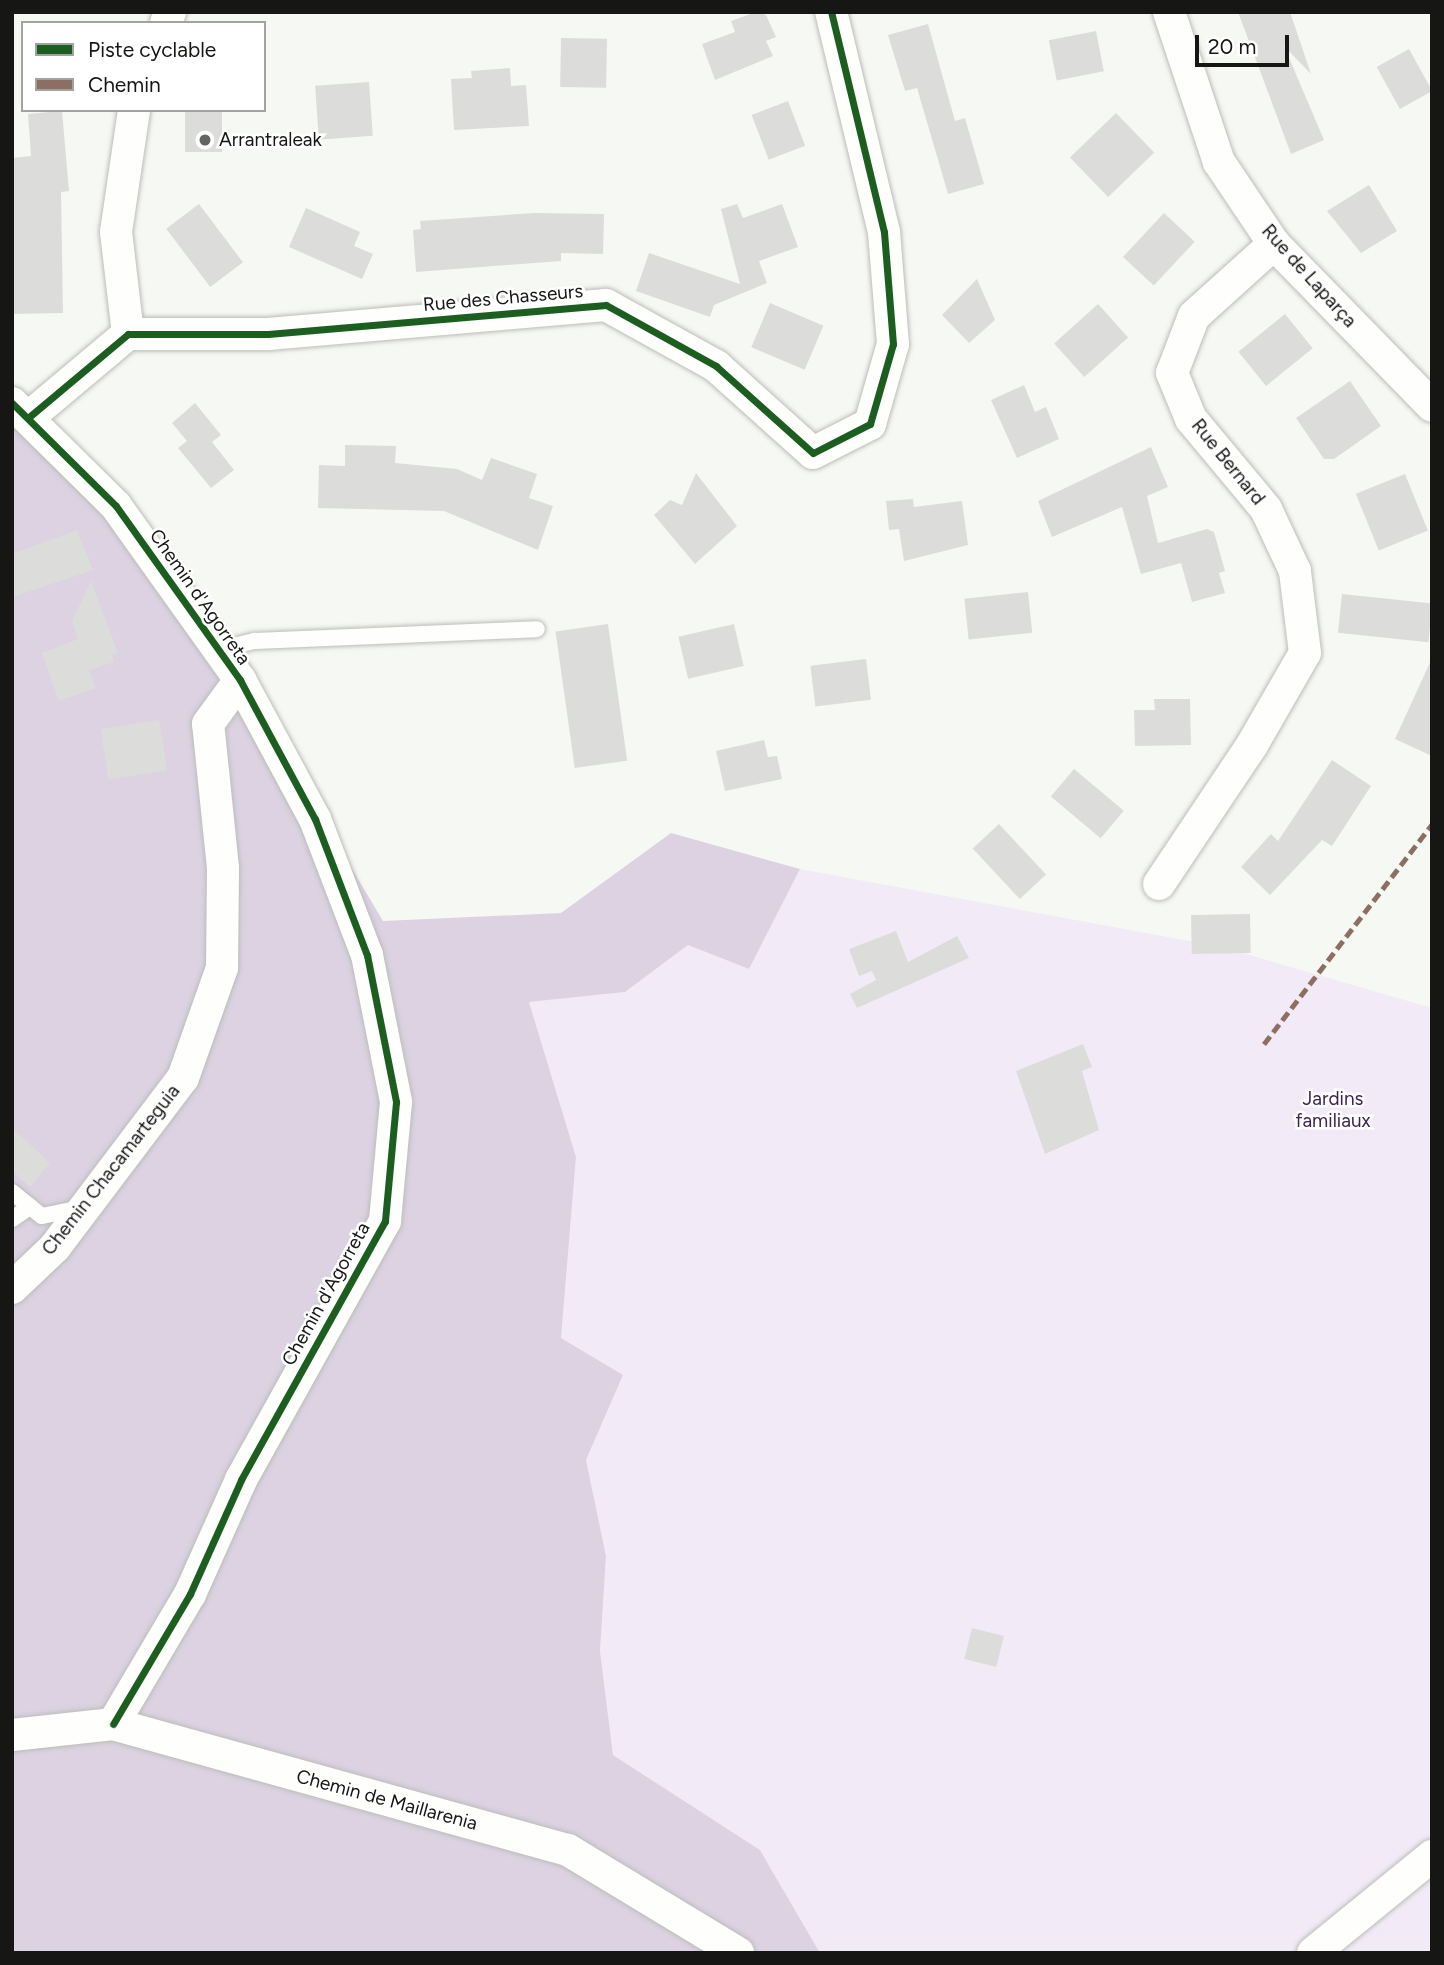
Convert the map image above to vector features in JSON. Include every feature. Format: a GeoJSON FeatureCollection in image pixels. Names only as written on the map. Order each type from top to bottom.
{"type":"FeatureCollection","features":[{"type":"Feature","properties":{"kind":"street","name":"Rue des Chasseurs"},"geometry":{"type":"LineString","coordinates":[[128,334],[268,334],[606,305],[716,366],[813,453],[870,424],[893,344],[884,232],[831,12]]}},
{"type":"Feature","properties":{"kind":"street","name":"Rue de Laparça"},"geometry":{"type":"LineString","coordinates":[[1168,12],[1219,162],[1274,244],[1432,405]]}},
{"type":"Feature","properties":{"kind":"street"},"geometry":{"type":"LineString","coordinates":[[21,410],[128,334],[116,232],[134,112]]}},
{"type":"Feature","properties":{"kind":"street","name":"Rue Bernard"},"geometry":{"type":"LineString","coordinates":[[1159,884],[1252,746],[1305,653],[1296,571],[1266,509],[1191,419],[1172,373],[1194,316],[1274,244]]}},
{"type":"Feature","properties":{"kind":"street","name":"Chemin d'Agorreta"},"geometry":{"type":"LineString","coordinates":[[21,410],[116,506],[240,680],[315,819],[367,955],[396,1102],[385,1221],[241,1480],[190,1594],[113,1724]]}},
{"type":"Feature","properties":{"kind":"street","name":"Chemin Chacamarteguia"},"geometry":{"type":"LineString","coordinates":[[12,1288],[85,1207],[183,1078],[222,968],[223,868],[208,724],[240,680]]}},
{"type":"Feature","properties":{"kind":"street","name":"Chemin de Maillarenia"},"geometry":{"type":"LineString","coordinates":[[12,1735],[113,1724],[568,1850],[738,1953]]}},
{"type":"Feature","properties":{"kind":"street"},"geometry":{"type":"LineString","coordinates":[[1313,1953],[1432,1856]]}},
{"type":"Feature","properties":{"kind":"lane"},"geometry":{"type":"LineString","coordinates":[[218,650],[256,642],[537,629]]}},
{"type":"Feature","properties":{"kind":"lane"},"geometry":{"type":"LineString","coordinates":[[12,1192],[42,1216],[85,1207]]}},
{"type":"Feature","properties":{"kind":"lane"},"geometry":{"type":"LineString","coordinates":[[12,1219],[30,1207]]}},
{"type":"Feature","properties":{"kind":"green space","name":"Jardins familiaux"},"geometry":{"type":"Polygon","coordinates":[[[800,869],[1222,947],[1432,1008],[1432,1953],[820,1953],[760,1850],[613,1755],[600,1651],[606,1556],[586,1460],[623,1375],[561,1338],[576,1157],[529,1002],[625,992],[688,945],[749,969],[800,869]]]}},
{"type":"Feature","properties":{"kind":"shaded area"},"geometry":{"type":"Polygon","coordinates":[[[12,403],[240,680],[383,921],[561,913],[671,833],[800,869],[749,969],[688,945],[625,992],[529,1002],[576,1157],[561,1338],[623,1375],[586,1460],[606,1556],[600,1651],[613,1755],[760,1850],[820,1953],[12,1953],[12,403]]]}},
{"type":"Feature","properties":{"kind":"building"},"geometry":{"type":"Polygon","coordinates":[[[756,12],[766,15],[776,37],[766,41],[773,56],[715,80],[702,44],[735,32],[731,21],[756,12]]]}},
{"type":"Feature","properties":{"kind":"building"},"geometry":{"type":"Polygon","coordinates":[[[1238,12],[1290,12],[1311,74],[1284,46],[1324,140],[1291,154],[1238,12]]]}},
{"type":"Feature","properties":{"kind":"building"},"geometry":{"type":"Polygon","coordinates":[[[928,24],[955,121],[965,118],[984,184],[948,194],[917,88],[905,91],[888,35],[928,24]]]}},
{"type":"Feature","properties":{"kind":"building"},"geometry":{"type":"Polygon","coordinates":[[[1096,31],[1104,71],[1057,80],[1049,40],[1096,31]]]}},
{"type":"Feature","properties":{"kind":"building"},"geometry":{"type":"Polygon","coordinates":[[[561,38],[607,39],[606,88],[560,87],[561,38]]]}},
{"type":"Feature","properties":{"kind":"building"},"geometry":{"type":"Polygon","coordinates":[[[1409,49],[1432,91],[1400,109],[1377,67],[1409,49]]]}},
{"type":"Feature","properties":{"kind":"building"},"geometry":{"type":"Polygon","coordinates":[[[510,68],[511,86],[526,85],[529,126],[454,130],[451,79],[472,78],[471,71],[510,68]]]}},
{"type":"Feature","properties":{"kind":"building"},"geometry":{"type":"Polygon","coordinates":[[[369,82],[373,136],[319,140],[315,86],[369,82]]]}},
{"type":"Feature","properties":{"kind":"building"},"geometry":{"type":"Polygon","coordinates":[[[788,101],[805,146],[769,160],[752,115],[788,101]]]}},
{"type":"Feature","properties":{"kind":"building"},"geometry":{"type":"Polygon","coordinates":[[[62,112],[69,191],[61,192],[63,313],[12,314],[12,158],[31,156],[28,114],[62,112]]]}},
{"type":"Feature","properties":{"kind":"building","name":"Arrantraleak"},"geometry":{"type":"Polygon","coordinates":[[[185,112],[222,112],[222,152],[185,152],[185,112]]]}},
{"type":"Feature","properties":{"kind":"building"},"geometry":{"type":"Polygon","coordinates":[[[1116,113],[1154,153],[1108,197],[1070,157],[1116,113]]]}},
{"type":"Feature","properties":{"kind":"building"},"geometry":{"type":"Polygon","coordinates":[[[1369,185],[1397,231],[1361,253],[1327,211],[1369,185]]]}},
{"type":"Feature","properties":{"kind":"building"},"geometry":{"type":"Polygon","coordinates":[[[199,204],[243,262],[210,287],[166,229],[199,204]]]}},
{"type":"Feature","properties":{"kind":"building"},"geometry":{"type":"Polygon","coordinates":[[[737,204],[743,218],[782,204],[798,247],[759,261],[767,283],[714,305],[710,317],[636,291],[649,253],[740,284],[721,209],[737,204]]]}},
{"type":"Feature","properties":{"kind":"building"},"geometry":{"type":"Polygon","coordinates":[[[306,208],[360,232],[354,246],[373,254],[362,279],[289,247],[306,208]]]}},
{"type":"Feature","properties":{"kind":"building"},"geometry":{"type":"Polygon","coordinates":[[[534,213],[604,214],[603,254],[561,253],[561,261],[416,272],[413,230],[421,229],[420,221],[534,213]]]}},
{"type":"Feature","properties":{"kind":"building"},"geometry":{"type":"Polygon","coordinates":[[[1164,213],[1195,242],[1154,286],[1123,257],[1164,213]]]}},
{"type":"Feature","properties":{"kind":"building"},"geometry":{"type":"Polygon","coordinates":[[[977,279],[995,320],[969,343],[942,315],[977,279]]]}},
{"type":"Feature","properties":{"kind":"building"},"geometry":{"type":"Polygon","coordinates":[[[770,303],[823,326],[805,370],[751,347],[770,303]]]}},
{"type":"Feature","properties":{"kind":"building"},"geometry":{"type":"Polygon","coordinates":[[[1098,304],[1128,337],[1084,377],[1054,343],[1098,304]]]}},
{"type":"Feature","properties":{"kind":"building"},"geometry":{"type":"Polygon","coordinates":[[[1285,314],[1313,348],[1266,386],[1238,352],[1285,314]]]}},
{"type":"Feature","properties":{"kind":"building"},"geometry":{"type":"Polygon","coordinates":[[[1350,381],[1381,426],[1334,459],[1324,459],[1296,418],[1350,381]]]}},
{"type":"Feature","properties":{"kind":"building"},"geometry":{"type":"Polygon","coordinates":[[[1024,385],[1035,412],[1046,407],[1059,439],[1017,458],[991,400],[1024,385]]]}},
{"type":"Feature","properties":{"kind":"building"},"geometry":{"type":"Polygon","coordinates":[[[195,403],[221,435],[212,442],[234,470],[211,488],[178,448],[187,441],[172,423],[195,403]]]}},
{"type":"Feature","properties":{"kind":"building"},"geometry":{"type":"Polygon","coordinates":[[[345,445],[396,446],[395,463],[457,469],[482,480],[491,458],[537,474],[529,498],[553,506],[538,550],[444,511],[318,508],[319,465],[345,466],[345,445]]]}},
{"type":"Feature","properties":{"kind":"building"},"geometry":{"type":"Polygon","coordinates":[[[1151,447],[1168,487],[1147,496],[1158,543],[1207,529],[1214,532],[1225,571],[1219,573],[1225,593],[1192,602],[1181,563],[1141,574],[1122,507],[1052,537],[1038,501],[1151,447]]]}},
{"type":"Feature","properties":{"kind":"building"},"geometry":{"type":"Polygon","coordinates":[[[696,473],[737,526],[695,564],[654,515],[670,500],[682,505],[696,473]]]}},
{"type":"Feature","properties":{"kind":"building"},"geometry":{"type":"Polygon","coordinates":[[[1405,474],[1428,531],[1379,550],[1356,494],[1405,474]]]}},
{"type":"Feature","properties":{"kind":"building"},"geometry":{"type":"Polygon","coordinates":[[[913,499],[914,507],[962,501],[968,545],[904,561],[899,529],[889,530],[886,501],[913,499]]]}},
{"type":"Feature","properties":{"kind":"building"},"geometry":{"type":"Polygon","coordinates":[[[77,530],[93,570],[12,597],[12,554],[77,530]]]}},
{"type":"Feature","properties":{"kind":"building"},"geometry":{"type":"Polygon","coordinates":[[[91,581],[118,653],[112,655],[114,662],[89,670],[96,688],[59,701],[42,653],[78,639],[72,621],[91,581]]]}},
{"type":"Feature","properties":{"kind":"building"},"geometry":{"type":"Polygon","coordinates":[[[1028,592],[1032,633],[969,639],[964,599],[1028,592]]]}},
{"type":"Feature","properties":{"kind":"building"},"geometry":{"type":"Polygon","coordinates":[[[1342,594],[1432,603],[1428,642],[1338,633],[1342,594]]]}},
{"type":"Feature","properties":{"kind":"building"},"geometry":{"type":"Polygon","coordinates":[[[608,624],[627,761],[575,768],[556,631],[608,624]]]}},
{"type":"Feature","properties":{"kind":"building"},"geometry":{"type":"Polygon","coordinates":[[[734,624],[744,666],[688,679],[678,637],[734,624]]]}},
{"type":"Feature","properties":{"kind":"building"},"geometry":{"type":"Polygon","coordinates":[[[1432,658],[1432,756],[1395,739],[1432,658]]]}},
{"type":"Feature","properties":{"kind":"building"},"geometry":{"type":"Polygon","coordinates":[[[866,659],[871,700],[815,707],[810,666],[866,659]]]}},
{"type":"Feature","properties":{"kind":"building"},"geometry":{"type":"Polygon","coordinates":[[[1154,699],[1190,699],[1191,745],[1135,746],[1134,710],[1155,710],[1154,699]]]}},
{"type":"Feature","properties":{"kind":"building"},"geometry":{"type":"Polygon","coordinates":[[[159,720],[167,770],[109,780],[101,729],[159,720]]]}},
{"type":"Feature","properties":{"kind":"building"},"geometry":{"type":"Polygon","coordinates":[[[764,740],[768,757],[777,756],[782,779],[725,791],[716,751],[764,740]]]}},
{"type":"Feature","properties":{"kind":"building"},"geometry":{"type":"Polygon","coordinates":[[[1332,760],[1371,786],[1332,846],[1322,840],[1270,895],[1241,867],[1271,834],[1278,841],[1332,760]]]}},
{"type":"Feature","properties":{"kind":"building"},"geometry":{"type":"Polygon","coordinates":[[[1074,769],[1124,811],[1101,838],[1051,797],[1074,769]]]}},
{"type":"Feature","properties":{"kind":"building"},"geometry":{"type":"Polygon","coordinates":[[[999,824],[1046,874],[1020,899],[973,849],[999,824]]]}},
{"type":"Feature","properties":{"kind":"building"},"geometry":{"type":"Polygon","coordinates":[[[1250,914],[1251,953],[1192,954],[1191,915],[1250,914]]]}},
{"type":"Feature","properties":{"kind":"building"},"geometry":{"type":"Polygon","coordinates":[[[896,931],[908,962],[957,936],[969,958],[857,1008],[850,994],[876,980],[872,971],[859,976],[849,949],[896,931]]]}},
{"type":"Feature","properties":{"kind":"building"},"geometry":{"type":"Polygon","coordinates":[[[1083,1044],[1092,1067],[1082,1071],[1099,1130],[1045,1154],[1016,1071],[1083,1044]]]}},
{"type":"Feature","properties":{"kind":"building"},"geometry":{"type":"Polygon","coordinates":[[[12,1128],[50,1163],[30,1187],[12,1170],[12,1128]]]}},
{"type":"Feature","properties":{"kind":"building"},"geometry":{"type":"Polygon","coordinates":[[[972,1628],[1004,1636],[996,1667],[964,1659],[972,1628]]]}},
{"type":"Feature","properties":{"kind":"marked path"},"geometry":{"type":"LineString","coordinates":[[1264,1044],[1432,824]]}},
{"type":"Feature","properties":{"kind":"cycle path"},"geometry":{"type":"LineString","coordinates":[[29,417],[128,334],[268,334],[606,305],[716,366],[813,453],[870,424],[893,344],[884,232],[831,12]]}},
{"type":"Feature","properties":{"kind":"cycle path"},"geometry":{"type":"LineString","coordinates":[[12,403],[116,506],[240,680],[315,819],[367,955],[396,1102],[385,1221],[241,1480],[190,1594],[113,1724]]}},
{"type":"Feature","properties":{"kind":"place","name":"Arrantraleak"},"geometry":{"type":"Point","coordinates":[205,140]}}]}
